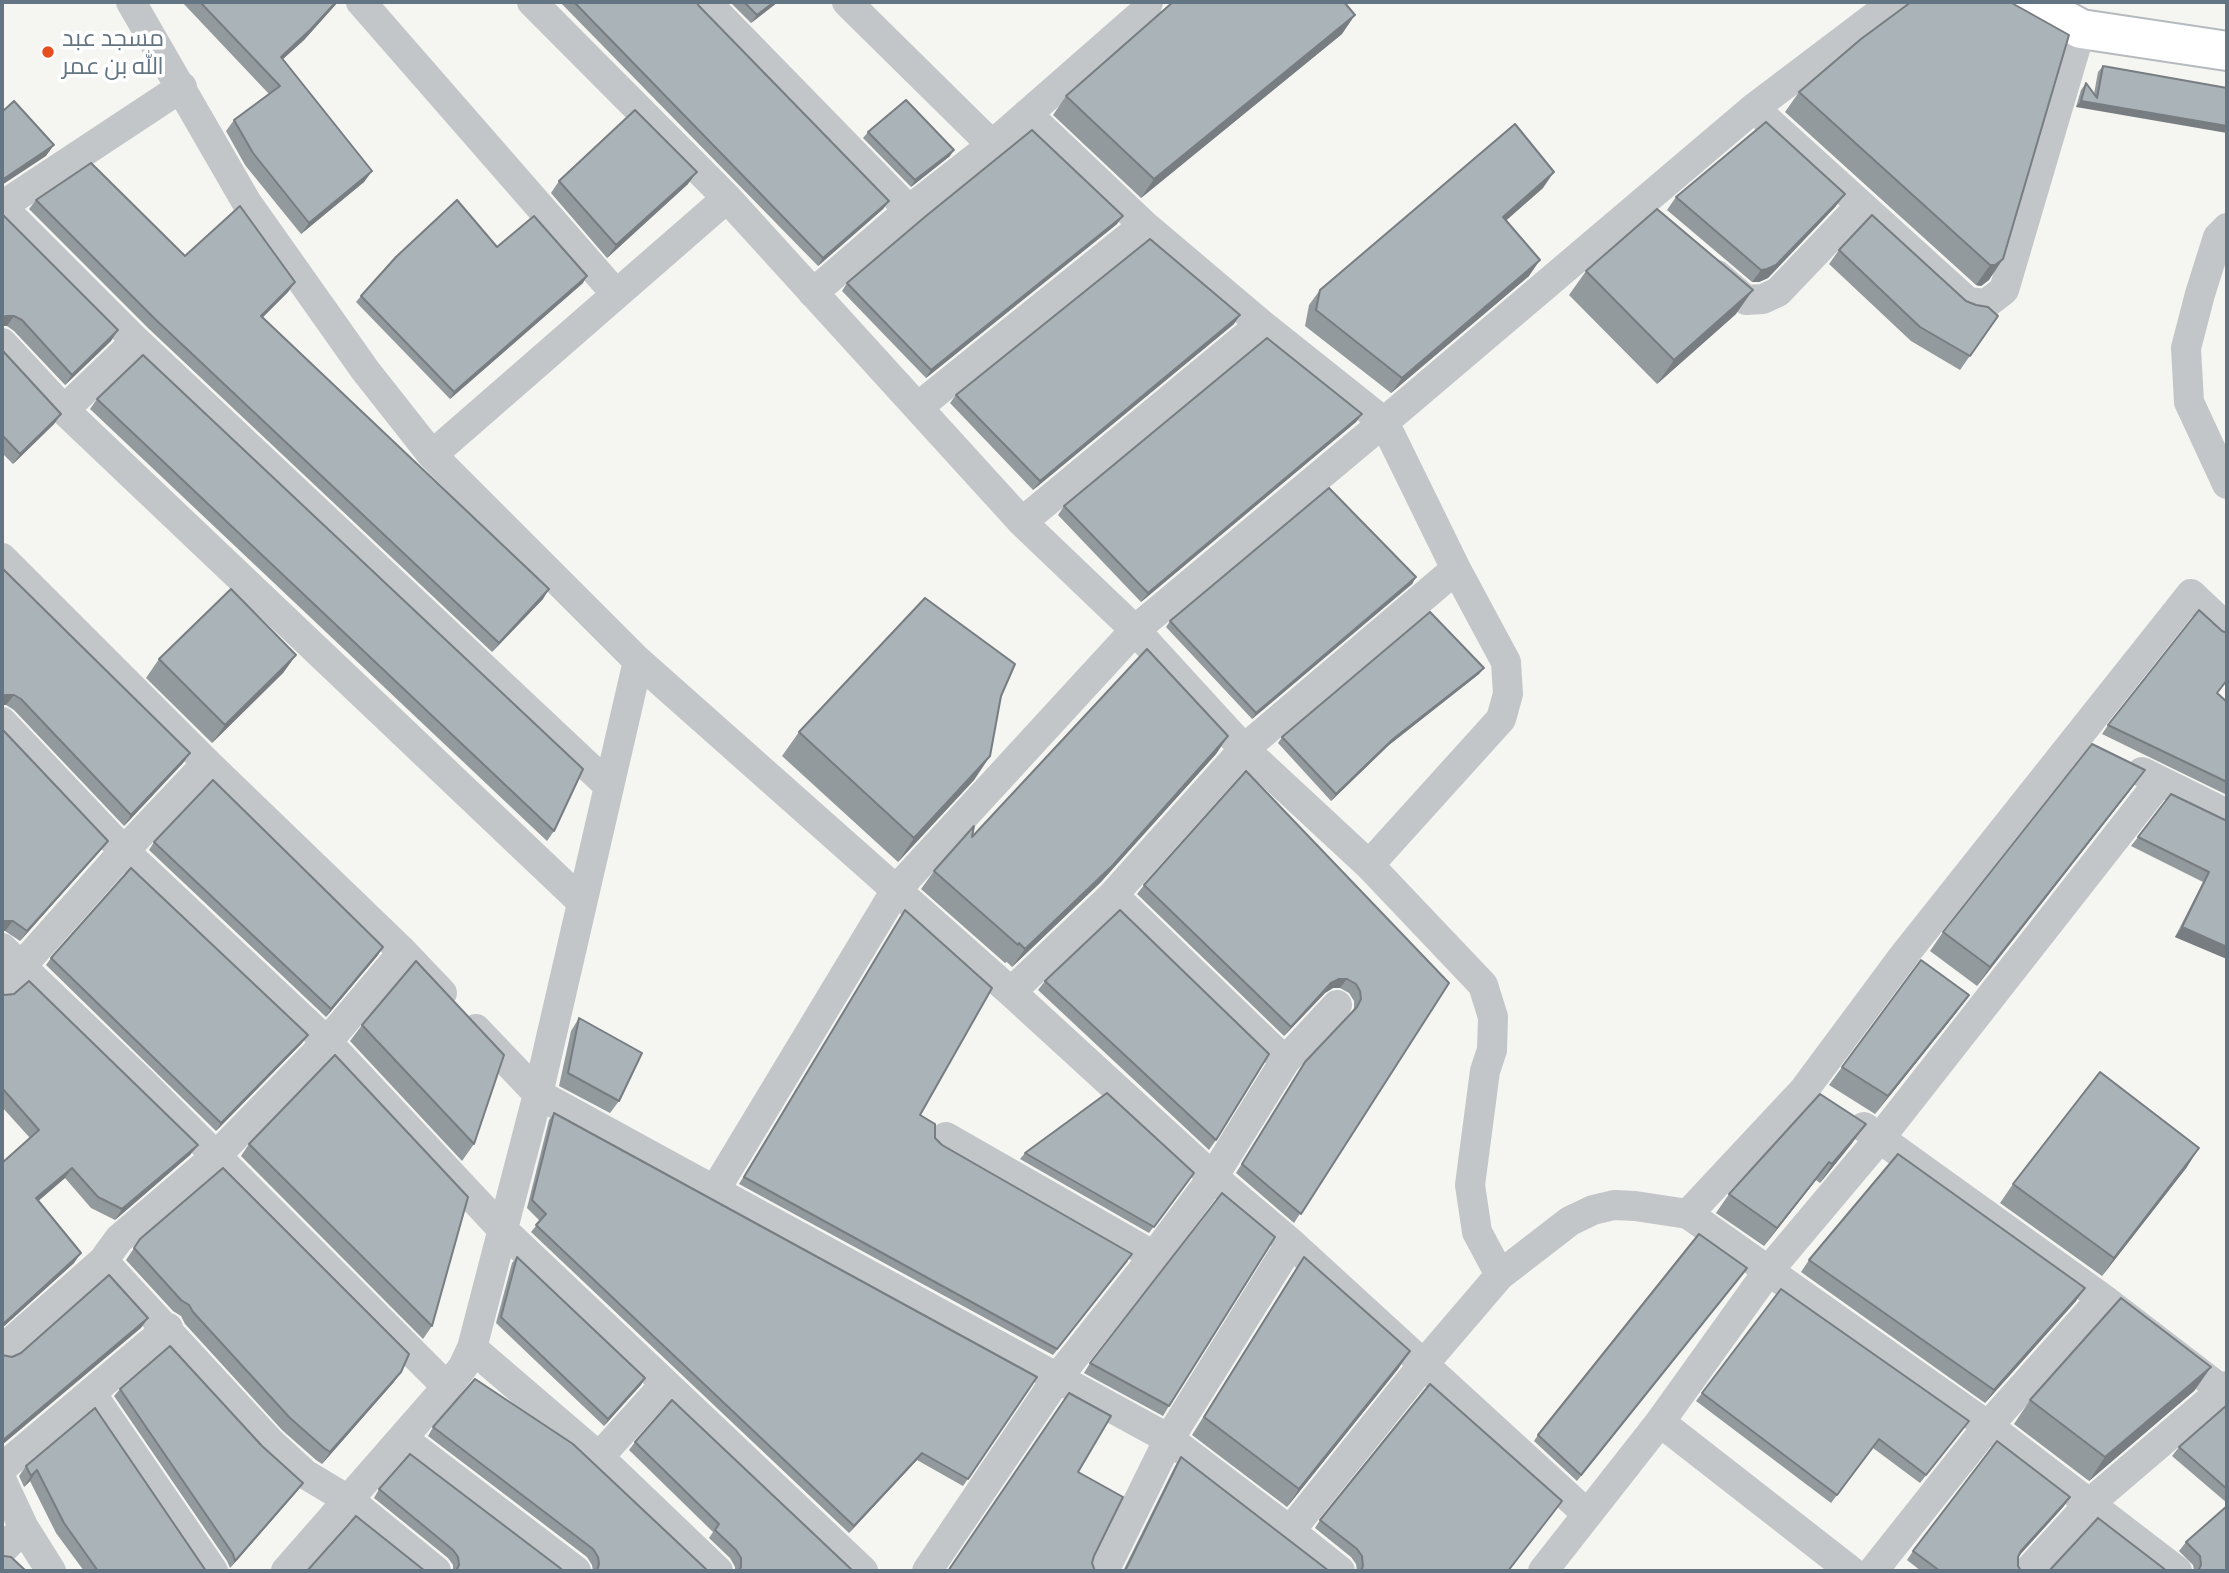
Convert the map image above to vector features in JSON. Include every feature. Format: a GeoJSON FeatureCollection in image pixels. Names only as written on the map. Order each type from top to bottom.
{"type":"FeatureCollection","features":[{"type":"Feature","properties":{"kind":"street"},"geometry":{"type":"LineString","coordinates":[[131,2],[247,202],[365,370],[432,455],[638,661],[1012,992],[1586,1513]]}},
{"type":"Feature","properties":{"kind":"street"},"geometry":{"type":"LineString","coordinates":[[362,2],[616,294]]}},
{"type":"Feature","properties":{"kind":"street"},"geometry":{"type":"LineString","coordinates":[[532,2],[727,198],[1022,522],[1135,630],[1244,749],[1368,865],[1483,985],[1493,1017],[1492,1050],[1485,1070],[1471,1185],[1477,1232],[1500,1275]]}},
{"type":"Feature","properties":{"kind":"street"},"geometry":{"type":"LineString","coordinates":[[706,2],[909,210]]}},
{"type":"Feature","properties":{"kind":"street"},"geometry":{"type":"LineString","coordinates":[[846,2],[992,145]]}},
{"type":"Feature","properties":{"kind":"street"},"geometry":{"type":"LineString","coordinates":[[813,293],[909,210],[992,145],[1145,11],[1148,2]]}},
{"type":"Feature","properties":{"kind":"street"},"geometry":{"type":"LineString","coordinates":[[715,1190],[896,890],[1135,630],[1384,422],[1647,215],[1754,108],[1894,2]]}},
{"type":"Feature","properties":{"kind":"street"},"geometry":{"type":"LineString","coordinates":[[2032,2],[2081,29],[2227,51]]}},
{"type":"Feature","properties":{"kind":"street"},"geometry":{"type":"LineString","coordinates":[[1754,108],[1968,302],[1986,304],[2004,290],[2081,29]]}},
{"type":"Feature","properties":{"kind":"street"},"geometry":{"type":"LineString","coordinates":[[182,88],[2,207],[136,341],[609,786]]}},
{"type":"Feature","properties":{"kind":"street"},"geometry":{"type":"LineString","coordinates":[[1027,114],[1144,225],[1261,324],[1384,422],[1456,569],[1506,662],[1508,694],[1502,719],[1368,865]]}},
{"type":"Feature","properties":{"kind":"street"},"geometry":{"type":"LineString","coordinates":[[432,455],[727,198]]}},
{"type":"Feature","properties":{"kind":"street"},"geometry":{"type":"LineString","coordinates":[[1696,258],[1746,300],[1763,299],[1778,292],[1861,205]]}},
{"type":"Feature","properties":{"kind":"street"},"geometry":{"type":"LineString","coordinates":[[918,407],[1144,225]]}},
{"type":"Feature","properties":{"kind":"street"},"geometry":{"type":"LineString","coordinates":[[2227,228],[2218,237],[2186,348],[2189,402],[2227,484]]}},
{"type":"Feature","properties":{"kind":"street"},"geometry":{"type":"LineString","coordinates":[[1022,522],[1261,324]]}},
{"type":"Feature","properties":{"kind":"street"},"geometry":{"type":"LineString","coordinates":[[64,410],[136,341]]}},
{"type":"Feature","properties":{"kind":"street"},"geometry":{"type":"LineString","coordinates":[[2,343],[64,410],[582,902]]}},
{"type":"Feature","properties":{"kind":"street"},"geometry":{"type":"LineString","coordinates":[[2,558],[207,763],[403,952],[538,1094],[1169,1439],[1340,1571]]}},
{"type":"Feature","properties":{"kind":"street"},"geometry":{"type":"LineString","coordinates":[[1012,992],[1113,895],[1244,749],[1456,569]]}},
{"type":"Feature","properties":{"kind":"street"},"geometry":{"type":"LineString","coordinates":[[1688,1214],[1822,1101],[1916,962],[2095,750],[2191,594],[2227,628]]}},
{"type":"Feature","properties":{"kind":"street"},"geometry":{"type":"LineString","coordinates":[[294,1569],[447,1387],[463,1367],[472,1348],[538,1094],[638,661]]}},
{"type":"Feature","properties":{"kind":"street"},"geometry":{"type":"LineString","coordinates":[[2,722],[124,851],[327,1042],[503,1230],[863,1571]]}},
{"type":"Feature","properties":{"kind":"street"},"geometry":{"type":"LineString","coordinates":[[2095,750],[2227,814]]}},
{"type":"Feature","properties":{"kind":"street"},"geometry":{"type":"LineString","coordinates":[[2,988],[12,957],[124,851],[207,763]]}},
{"type":"Feature","properties":{"kind":"street"},"geometry":{"type":"LineString","coordinates":[[1543,1571],[1660,1422],[1769,1270],[1880,1138],[1970,1002],[2160,781]]}},
{"type":"Feature","properties":{"kind":"street"},"geometry":{"type":"LineString","coordinates":[[1113,895],[1285,1061]]}},
{"type":"Feature","properties":{"kind":"street"},"geometry":{"type":"LineString","coordinates":[[2,1350],[103,1261],[119,1239],[215,1157],[327,1042],[403,952]]}},
{"type":"Feature","properties":{"kind":"street"},"geometry":{"type":"LineString","coordinates":[[12,957],[142,1082],[447,1387]]}},
{"type":"Feature","properties":{"kind":"street"},"geometry":{"type":"LineString","coordinates":[[927,1571],[1058,1377],[1213,1177],[1285,1061],[1337,1005]]}},
{"type":"Feature","properties":{"kind":"street"},"geometry":{"type":"LineString","coordinates":[[1822,1101],[1880,1138],[2226,1390],[2090,1503],[2028,1571]]}},
{"type":"Feature","properties":{"kind":"street"},"geometry":{"type":"LineString","coordinates":[[946,1137],[1154,1256]]}},
{"type":"Feature","properties":{"kind":"street"},"geometry":{"type":"LineString","coordinates":[[1290,1531],[1423,1365],[1500,1275],[1570,1221],[1593,1210],[1614,1205],[1688,1214],[1988,1426],[2176,1571]]}},
{"type":"Feature","properties":{"kind":"street"},"geometry":{"type":"LineString","coordinates":[[1104,1571],[1169,1439],[1291,1243]]}},
{"type":"Feature","properties":{"kind":"street"},"geometry":{"type":"LineString","coordinates":[[103,1261],[270,1442],[305,1474],[350,1502],[436,1571]]}},
{"type":"Feature","properties":{"kind":"street"},"geometry":{"type":"LineString","coordinates":[[1873,1571],[1988,1426],[2102,1298]]}},
{"type":"Feature","properties":{"kind":"street"},"geometry":{"type":"LineString","coordinates":[[2,1468],[167,1328]]}},
{"type":"Feature","properties":{"kind":"street"},"geometry":{"type":"LineString","coordinates":[[472,1348],[599,1457],[718,1571]]}},
{"type":"Feature","properties":{"kind":"street"},"geometry":{"type":"LineString","coordinates":[[599,1457],[665,1384]]}},
{"type":"Feature","properties":{"kind":"street"},"geometry":{"type":"LineString","coordinates":[[92,1393],[213,1571]]}},
{"type":"Feature","properties":{"kind":"street"},"geometry":{"type":"LineString","coordinates":[[1660,1422],[1851,1571]]}},
{"type":"Feature","properties":{"kind":"street"},"geometry":{"type":"LineString","coordinates":[[403,1439],[576,1571]]}},
{"type":"Feature","properties":{"kind":"street"},"geometry":{"type":"LineString","coordinates":[[2,1481],[24,1528],[51,1571]]}},
{"type":"Feature","properties":{"kind":"street"},"geometry":{"type":"LineString","coordinates":[[2,1550],[24,1528]]}},
{"type":"Feature","properties":{"kind":"building"},"geometry":{"type":"Polygon","coordinates":[[[200,2],[336,2],[281,57],[372,171],[309,223],[253,153],[234,120],[280,86],[200,2]]]}},
{"type":"Feature","properties":{"kind":"building"},"geometry":{"type":"Polygon","coordinates":[[[574,2],[696,2],[889,201],[823,258],[574,2]]]}},
{"type":"Feature","properties":{"kind":"building"},"geometry":{"type":"Polygon","coordinates":[[[744,2],[774,2],[757,15],[744,2]]]}},
{"type":"Feature","properties":{"kind":"building"},"geometry":{"type":"Polygon","coordinates":[[[1173,2],[1344,2],[1355,15],[1154,179],[1066,96],[1173,2]]]}},
{"type":"Feature","properties":{"kind":"building"},"geometry":{"type":"Polygon","coordinates":[[[1911,2],[2010,2],[2069,35],[2003,259],[1995,265],[1990,265],[1799,92],[1861,39],[1911,2]]]}},
{"type":"Feature","properties":{"kind":"building"},"geometry":{"type":"Polygon","coordinates":[[[2103,66],[2227,88],[2227,126],[2081,101],[2086,83],[2097,98],[2103,66]]]}},
{"type":"Feature","properties":{"kind":"building"},"geometry":{"type":"Polygon","coordinates":[[[906,100],[954,150],[915,180],[868,132],[906,100]]]}},
{"type":"Feature","properties":{"kind":"building"},"geometry":{"type":"Polygon","coordinates":[[[14,101],[54,145],[2,180],[2,112],[14,101]]]}},
{"type":"Feature","properties":{"kind":"building"},"geometry":{"type":"Polygon","coordinates":[[[635,110],[697,172],[616,245],[559,181],[635,110]]]}},
{"type":"Feature","properties":{"kind":"building"},"geometry":{"type":"Polygon","coordinates":[[[1766,122],[1845,194],[1776,265],[1761,270],[1676,197],[1766,122]]]}},
{"type":"Feature","properties":{"kind":"building"},"geometry":{"type":"Polygon","coordinates":[[[1515,124],[1554,172],[1503,217],[1540,260],[1402,378],[1316,310],[1320,290],[1515,124]]]}},
{"type":"Feature","properties":{"kind":"building"},"geometry":{"type":"Polygon","coordinates":[[[1032,130],[1123,216],[931,370],[847,283],[1032,130]]]}},
{"type":"Feature","properties":{"kind":"building"},"geometry":{"type":"Polygon","coordinates":[[[91,163],[185,256],[240,206],[295,282],[261,316],[549,589],[499,643],[155,319],[36,200],[91,163]]]}},
{"type":"Feature","properties":{"kind":"building"},"geometry":{"type":"Polygon","coordinates":[[[457,200],[497,247],[534,216],[587,276],[454,392],[361,296],[396,257],[457,200]]]}},
{"type":"Feature","properties":{"kind":"building"},"geometry":{"type":"Polygon","coordinates":[[[1657,209],[1753,290],[1674,360],[1586,271],[1657,209]]]}},
{"type":"Feature","properties":{"kind":"building"},"geometry":{"type":"Polygon","coordinates":[[[2,214],[118,330],[72,375],[22,320],[14,316],[2,318],[2,214]]]}},
{"type":"Feature","properties":{"kind":"building"},"geometry":{"type":"Polygon","coordinates":[[[1872,215],[1966,301],[1988,307],[1998,316],[1970,356],[1920,327],[1839,250],[1872,215]]]}},
{"type":"Feature","properties":{"kind":"building"},"geometry":{"type":"Polygon","coordinates":[[[1150,239],[1240,315],[1040,481],[956,395],[1150,239]]]}},
{"type":"Feature","properties":{"kind":"building"},"geometry":{"type":"Polygon","coordinates":[[[1267,338],[1362,414],[1148,593],[1064,506],[1267,338]]]}},
{"type":"Feature","properties":{"kind":"building"},"geometry":{"type":"Polygon","coordinates":[[[2,350],[61,414],[20,454],[2,435],[2,350]]]}},
{"type":"Feature","properties":{"kind":"building"},"geometry":{"type":"Polygon","coordinates":[[[143,355],[583,769],[554,831],[97,399],[143,355]]]}},
{"type":"Feature","properties":{"kind":"building"},"geometry":{"type":"Polygon","coordinates":[[[1329,488],[1416,577],[1256,713],[1170,621],[1329,488]]]}},
{"type":"Feature","properties":{"kind":"building"},"geometry":{"type":"Polygon","coordinates":[[[2,568],[190,753],[131,815],[21,699],[14,695],[2,697],[2,568]]]}},
{"type":"Feature","properties":{"kind":"building"},"geometry":{"type":"Polygon","coordinates":[[[231,589],[296,655],[225,725],[159,659],[231,589]]]}},
{"type":"Feature","properties":{"kind":"building"},"geometry":{"type":"Polygon","coordinates":[[[925,598],[1015,664],[1001,696],[990,756],[914,838],[799,732],[925,598]]]}},
{"type":"Feature","properties":{"kind":"building"},"geometry":{"type":"Polygon","coordinates":[[[2199,610],[2227,633],[2227,680],[2217,693],[2227,702],[2227,782],[2108,725],[2199,610]]]}},
{"type":"Feature","properties":{"kind":"building"},"geometry":{"type":"Polygon","coordinates":[[[1430,612],[1484,668],[1393,739],[1336,794],[1282,737],[1430,612]]]}},
{"type":"Feature","properties":{"kind":"building"},"geometry":{"type":"Polygon","coordinates":[[[1147,649],[1228,736],[1113,865],[1025,949],[934,871],[974,826],[972,837],[1147,649]]]}},
{"type":"Feature","properties":{"kind":"building"},"geometry":{"type":"Polygon","coordinates":[[[2,729],[108,841],[27,931],[13,921],[2,922],[2,729]]]}},
{"type":"Feature","properties":{"kind":"building"},"geometry":{"type":"Polygon","coordinates":[[[2092,744],[2145,770],[1990,967],[1943,932],[2092,744]]]}},
{"type":"Feature","properties":{"kind":"building"},"geometry":{"type":"Polygon","coordinates":[[[1246,771],[1449,983],[1301,1214],[1242,1164],[1305,1062],[1357,1007],[1361,999],[1360,991],[1356,984],[1347,979],[1331,983],[1291,1027],[1144,885],[1246,771]]]}},
{"type":"Feature","properties":{"kind":"building"},"geometry":{"type":"Polygon","coordinates":[[[213,780],[383,947],[331,1009],[154,842],[213,780]]]}},
{"type":"Feature","properties":{"kind":"building"},"geometry":{"type":"Polygon","coordinates":[[[2171,794],[2227,821],[2227,947],[2182,927],[2209,872],[2138,837],[2171,794]]]}},
{"type":"Feature","properties":{"kind":"building"},"geometry":{"type":"Polygon","coordinates":[[[131,868],[308,1035],[221,1123],[51,958],[131,868]]]}},
{"type":"Feature","properties":{"kind":"building"},"geometry":{"type":"Polygon","coordinates":[[[905,910],[992,988],[920,1115],[935,1124],[935,1138],[942,1145],[1132,1254],[1057,1349],[744,1177],[905,910]]]}},
{"type":"Feature","properties":{"kind":"building"},"geometry":{"type":"Polygon","coordinates":[[[1120,910],[1269,1054],[1216,1140],[1045,981],[1120,910]]]}},
{"type":"Feature","properties":{"kind":"building"},"geometry":{"type":"Polygon","coordinates":[[[1921,960],[1969,995],[1888,1096],[1842,1067],[1921,960]]]}},
{"type":"Feature","properties":{"kind":"building"},"geometry":{"type":"Polygon","coordinates":[[[416,961],[504,1055],[474,1144],[362,1025],[416,961]]]}},
{"type":"Feature","properties":{"kind":"building"},"geometry":{"type":"Polygon","coordinates":[[[29,981],[198,1145],[122,1209],[98,1197],[72,1168],[36,1198],[81,1253],[2,1325],[2,1163],[39,1130],[2,1088],[2,993],[14,994],[29,981]]]}},
{"type":"Feature","properties":{"kind":"building"},"geometry":{"type":"Polygon","coordinates":[[[579,1018],[642,1053],[619,1101],[568,1073],[579,1018]]]}},
{"type":"Feature","properties":{"kind":"building"},"geometry":{"type":"Polygon","coordinates":[[[335,1055],[468,1197],[432,1326],[249,1144],[335,1055]]]}},
{"type":"Feature","properties":{"kind":"building"},"geometry":{"type":"Polygon","coordinates":[[[2100,1072],[2199,1148],[2114,1258],[2013,1184],[2100,1072]]]}},
{"type":"Feature","properties":{"kind":"building"},"geometry":{"type":"Polygon","coordinates":[[[1107,1093],[1194,1173],[1154,1227],[1025,1153],[1107,1093]]]}},
{"type":"Feature","properties":{"kind":"building"},"geometry":{"type":"Polygon","coordinates":[[[1820,1094],[1866,1124],[1832,1164],[1829,1162],[1777,1228],[1729,1194],[1820,1094]]]}},
{"type":"Feature","properties":{"kind":"building"},"geometry":{"type":"Polygon","coordinates":[[[554,1113],[1037,1377],[968,1479],[922,1453],[854,1526],[536,1225],[546,1214],[532,1200],[554,1113]]]}},
{"type":"Feature","properties":{"kind":"building"},"geometry":{"type":"Polygon","coordinates":[[[1898,1154],[2085,1288],[1994,1390],[1809,1260],[1898,1154]]]}},
{"type":"Feature","properties":{"kind":"building"},"geometry":{"type":"Polygon","coordinates":[[[223,1168],[409,1354],[401,1372],[330,1452],[290,1418],[134,1248],[140,1239],[223,1168]]]}},
{"type":"Feature","properties":{"kind":"building"},"geometry":{"type":"Polygon","coordinates":[[[1222,1193],[1275,1237],[1169,1406],[1090,1363],[1222,1193]]]}},
{"type":"Feature","properties":{"kind":"building"},"geometry":{"type":"Polygon","coordinates":[[[1699,1234],[1747,1268],[1581,1475],[1538,1435],[1699,1234]]]}},
{"type":"Feature","properties":{"kind":"building"},"geometry":{"type":"Polygon","coordinates":[[[517,1257],[645,1378],[608,1419],[501,1317],[517,1257]]]}},
{"type":"Feature","properties":{"kind":"building"},"geometry":{"type":"Polygon","coordinates":[[[1304,1257],[1410,1351],[1299,1489],[1204,1417],[1304,1257]]]}},
{"type":"Feature","properties":{"kind":"building"},"geometry":{"type":"Polygon","coordinates":[[[109,1275],[148,1318],[2,1441],[2,1355],[12,1357],[21,1353],[109,1275]]]}},
{"type":"Feature","properties":{"kind":"building"},"geometry":{"type":"Polygon","coordinates":[[[1781,1289],[1969,1421],[1926,1475],[1879,1439],[1837,1495],[1702,1393],[1781,1289]]]}},
{"type":"Feature","properties":{"kind":"building"},"geometry":{"type":"Polygon","coordinates":[[[2121,1298],[2211,1367],[2105,1457],[2030,1400],[2121,1298]]]}},
{"type":"Feature","properties":{"kind":"building"},"geometry":{"type":"Polygon","coordinates":[[[170,1346],[262,1446],[303,1483],[235,1561],[233,1554],[120,1389],[170,1346]]]}},
{"type":"Feature","properties":{"kind":"building"},"geometry":{"type":"Polygon","coordinates":[[[475,1379],[573,1444],[708,1571],[597,1571],[598,1557],[593,1549],[433,1427],[475,1379]]]}},
{"type":"Feature","properties":{"kind":"building"},"geometry":{"type":"Polygon","coordinates":[[[1430,1384],[1562,1501],[1508,1571],[1361,1571],[1362,1556],[1357,1549],[1320,1520],[1430,1384]]]}},
{"type":"Feature","properties":{"kind":"building"},"geometry":{"type":"Polygon","coordinates":[[[1069,1393],[1111,1416],[1078,1472],[1123,1497],[1094,1556],[1092,1563],[1095,1571],[948,1571],[1069,1393]]]}},
{"type":"Feature","properties":{"kind":"building"},"geometry":{"type":"Polygon","coordinates":[[[672,1400],[853,1571],[739,1571],[741,1558],[715,1530],[719,1524],[635,1442],[672,1400]]]}},
{"type":"Feature","properties":{"kind":"building"},"geometry":{"type":"Polygon","coordinates":[[[2227,1405],[2227,1489],[2179,1447],[2227,1405]]]}},
{"type":"Feature","properties":{"kind":"building"},"geometry":{"type":"Polygon","coordinates":[[[95,1408],[206,1571],[98,1571],[64,1523],[37,1470],[31,1476],[26,1466],[95,1408]]]}},
{"type":"Feature","properties":{"kind":"building"},"geometry":{"type":"Polygon","coordinates":[[[1997,1441],[2070,1497],[2021,1551],[2018,1566],[2021,1571],[1940,1571],[1913,1551],[1997,1441]]]}},
{"type":"Feature","properties":{"kind":"building"},"geometry":{"type":"Polygon","coordinates":[[[410,1454],[564,1571],[456,1571],[459,1565],[458,1557],[453,1550],[379,1489],[410,1454]]]}},
{"type":"Feature","properties":{"kind":"building"},"geometry":{"type":"Polygon","coordinates":[[[1181,1457],[1329,1571],[1125,1571],[1181,1457]]]}},
{"type":"Feature","properties":{"kind":"building"},"geometry":{"type":"Polygon","coordinates":[[[2227,1506],[2227,1571],[2198,1571],[2201,1565],[2200,1556],[2186,1542],[2227,1506]]]}},
{"type":"Feature","properties":{"kind":"building"},"geometry":{"type":"Polygon","coordinates":[[[356,1516],[425,1571],[307,1571],[356,1516]]]}},
{"type":"Feature","properties":{"kind":"building"},"geometry":{"type":"Polygon","coordinates":[[[2098,1518],[2167,1571],[2049,1571],[2098,1518]]]}},
{"type":"Feature","properties":{"kind":"building"},"geometry":{"type":"Polygon","coordinates":[[[2,1555],[11,1557],[26,1571],[2,1571],[2,1555]]]}},
{"type":"Feature","properties":{"kind":"place","name":"مسجد عبد الله بن عمر"},"geometry":{"type":"Point","coordinates":[48,52]}}]}
